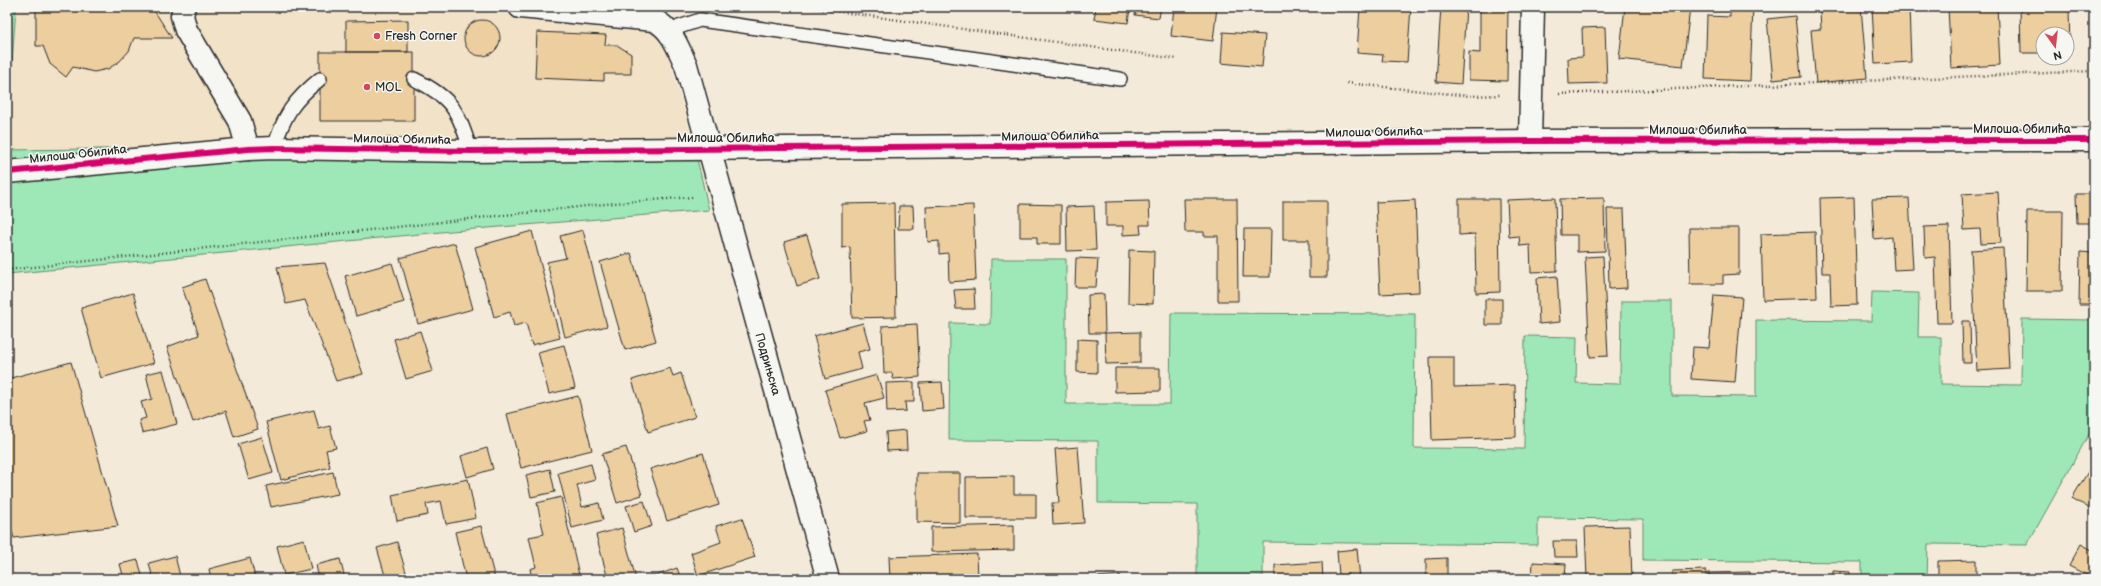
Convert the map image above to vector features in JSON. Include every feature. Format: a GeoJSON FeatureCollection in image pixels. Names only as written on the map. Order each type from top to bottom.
{"type":"FeatureCollection","features":[{"type":"Feature","properties":{"kind":"street"},"geometry":{"type":"LineString","coordinates":[[184,7],[182,16],[186,30],[240,121],[248,149]]}},
{"type":"Feature","properties":{"kind":"street"},"geometry":{"type":"LineString","coordinates":[[520,7],[654,20],[663,24],[671,34]]}},
{"type":"Feature","properties":{"kind":"street"},"geometry":{"type":"LineString","coordinates":[[1530,141],[1533,7]]}},
{"type":"Feature","properties":{"kind":"street","name":"Подрињска"},"geometry":{"type":"LineString","coordinates":[[671,34],[686,65],[828,579]]}},
{"type":"Feature","properties":{"kind":"street","name":"Милоша Обилића"},"geometry":{"type":"LineString","coordinates":[[7,172],[248,149],[274,148],[471,151],[1530,141],[2094,140]]}},
{"type":"Feature","properties":{"kind":"lane"},"geometry":{"type":"LineString","coordinates":[[671,34],[679,27],[700,20],[1120,80]]}},
{"type":"Feature","properties":{"kind":"lane"},"geometry":{"type":"LineString","coordinates":[[274,148],[282,123],[300,96],[320,79]]}},
{"type":"Feature","properties":{"kind":"lane"},"geometry":{"type":"LineString","coordinates":[[414,80],[438,92],[458,113],[471,151]]}},
{"type":"Feature","properties":{"kind":"path"},"geometry":{"type":"LineString","coordinates":[[806,7],[1177,59]]}},
{"type":"Feature","properties":{"kind":"path"},"geometry":{"type":"LineString","coordinates":[[1346,83],[1469,96],[1532,95],[2094,71]]}},
{"type":"Feature","properties":{"kind":"path"},"geometry":{"type":"LineString","coordinates":[[7,270],[614,203],[721,195]]}},
{"type":"Feature","properties":{"kind":"shaded area"},"geometry":{"type":"Polygon","coordinates":[[[16,7],[428,7],[660,29],[693,142],[7,150],[16,7]]]}},
{"type":"Feature","properties":{"kind":"green space"},"geometry":{"type":"Polygon","coordinates":[[[7,7],[16,7],[7,134],[7,7]]]}},
{"type":"Feature","properties":{"kind":"green space"},"geometry":{"type":"Polygon","coordinates":[[[693,142],[709,210],[451,231],[7,274],[7,150],[693,142]]]}},
{"type":"Feature","properties":{"kind":"green space"},"geometry":{"type":"Polygon","coordinates":[[[991,259],[1066,259],[1066,404],[1170,404],[1171,313],[1415,314],[1414,448],[1524,449],[1525,336],[1577,337],[1576,383],[1620,384],[1621,301],[1672,301],[1672,396],[1756,397],[1756,320],[1871,321],[1872,292],[1919,293],[1918,337],[1941,337],[1941,384],[2021,385],[2022,319],[2094,320],[2094,425],[2027,545],[1928,544],[1927,579],[1862,579],[1862,562],[1643,560],[1643,519],[1538,518],[1538,545],[1263,542],[1263,579],[1197,579],[1197,504],[1098,503],[1098,441],[949,440],[950,323],[990,324],[991,259]]]}},
{"type":"Feature","properties":{"kind":"building"},"geometry":{"type":"Polygon","coordinates":[[[1096,7],[1130,7],[1128,23],[1094,19],[1096,7]]]}},
{"type":"Feature","properties":{"kind":"building"},"geometry":{"type":"Polygon","coordinates":[[[1136,7],[1161,7],[1159,18],[1135,15],[1136,7]]]}},
{"type":"Feature","properties":{"kind":"building"},"geometry":{"type":"Polygon","coordinates":[[[1174,7],[1217,7],[1213,41],[1171,36],[1174,7]]]}},
{"type":"Feature","properties":{"kind":"building"},"geometry":{"type":"Polygon","coordinates":[[[1360,7],[1411,7],[1407,62],[1382,61],[1383,55],[1357,53],[1360,7]]]}},
{"type":"Feature","properties":{"kind":"building"},"geometry":{"type":"Polygon","coordinates":[[[1441,7],[1466,7],[1461,84],[1436,82],[1441,7]]]}},
{"type":"Feature","properties":{"kind":"building"},"geometry":{"type":"Polygon","coordinates":[[[1480,7],[1508,7],[1507,81],[1469,80],[1469,52],[1480,53],[1480,7]]]}},
{"type":"Feature","properties":{"kind":"building"},"geometry":{"type":"Polygon","coordinates":[[[1625,7],[1690,8],[1683,66],[1619,59],[1625,7]]]}},
{"type":"Feature","properties":{"kind":"building"},"geometry":{"type":"Polygon","coordinates":[[[1730,7],[1753,7],[1750,81],[1705,79],[1707,16],[1730,17],[1730,7]]]}},
{"type":"Feature","properties":{"kind":"building"},"geometry":{"type":"Polygon","coordinates":[[[1836,7],[1861,7],[1867,78],[1816,83],[1811,30],[1821,29],[1820,11],[1836,10],[1836,7]]]}},
{"type":"Feature","properties":{"kind":"building"},"geometry":{"type":"Polygon","coordinates":[[[1872,7],[1909,7],[1911,62],[1875,64],[1872,7]]]}},
{"type":"Feature","properties":{"kind":"building"},"geometry":{"type":"Polygon","coordinates":[[[1948,7],[1997,7],[2000,65],[1951,68],[1948,7]]]}},
{"type":"Feature","properties":{"kind":"building"},"geometry":{"type":"Polygon","coordinates":[[[2020,7],[2069,7],[2069,26],[2035,26],[2035,53],[2021,53],[2020,7]]]}},
{"type":"Feature","properties":{"kind":"building"},"geometry":{"type":"Polygon","coordinates":[[[36,9],[153,9],[172,38],[134,38],[129,51],[120,61],[108,69],[94,72],[73,67],[66,77],[50,64],[43,46],[36,46],[36,9]]]}},
{"type":"Feature","properties":{"kind":"building"},"geometry":{"type":"Polygon","coordinates":[[[1795,16],[1801,77],[1773,80],[1767,19],[1795,16]]]}},
{"type":"Feature","properties":{"kind":"building"},"geometry":{"type":"Polygon","coordinates":[[[408,20],[408,52],[346,52],[346,21],[408,20]]]}},
{"type":"Feature","properties":{"kind":"building"},"geometry":{"type":"Polygon","coordinates":[[[482,20],[492,23],[497,28],[500,38],[497,48],[492,53],[482,56],[472,53],[467,48],[464,38],[467,28],[472,23],[482,20]]]}},
{"type":"Feature","properties":{"kind":"building"},"geometry":{"type":"Polygon","coordinates":[[[1605,27],[1607,83],[1569,84],[1568,58],[1583,57],[1582,28],[1605,27]]]}},
{"type":"Feature","properties":{"kind":"building"},"geometry":{"type":"Polygon","coordinates":[[[537,32],[606,35],[605,45],[617,45],[631,54],[631,74],[604,74],[604,81],[535,78],[537,32]]]}},
{"type":"Feature","properties":{"kind":"building"},"geometry":{"type":"Polygon","coordinates":[[[1223,32],[1265,35],[1262,67],[1221,63],[1223,32]]]}},
{"type":"Feature","properties":{"kind":"building"},"geometry":{"type":"Polygon","coordinates":[[[320,52],[414,52],[414,121],[320,121],[320,52]]]}},
{"type":"Feature","properties":{"kind":"building"},"geometry":{"type":"Polygon","coordinates":[[[1998,192],[2001,243],[1981,244],[1980,229],[1964,230],[1962,194],[1998,192]]]}},
{"type":"Feature","properties":{"kind":"building"},"geometry":{"type":"Polygon","coordinates":[[[2076,194],[2094,194],[2094,223],[2077,223],[2076,194]]]}},
{"type":"Feature","properties":{"kind":"building"},"geometry":{"type":"Polygon","coordinates":[[[1854,197],[1857,305],[1831,306],[1830,273],[1822,273],[1820,198],[1854,197]]]}},
{"type":"Feature","properties":{"kind":"building"},"geometry":{"type":"Polygon","coordinates":[[[1555,198],[1557,271],[1531,272],[1530,245],[1520,246],[1519,236],[1509,237],[1507,200],[1555,198]]]}},
{"type":"Feature","properties":{"kind":"building"},"geometry":{"type":"Polygon","coordinates":[[[1604,198],[1605,251],[1577,252],[1577,235],[1561,235],[1560,199],[1604,198]]]}},
{"type":"Feature","properties":{"kind":"building"},"geometry":{"type":"Polygon","coordinates":[[[1909,198],[1913,269],[1894,270],[1892,237],[1874,239],[1872,199],[1909,198]]]}},
{"type":"Feature","properties":{"kind":"building"},"geometry":{"type":"Polygon","coordinates":[[[1184,199],[1237,199],[1238,301],[1218,301],[1218,236],[1204,236],[1204,232],[1185,232],[1184,199]]]}},
{"type":"Feature","properties":{"kind":"building"},"geometry":{"type":"Polygon","coordinates":[[[1459,199],[1499,199],[1500,292],[1476,293],[1475,234],[1459,235],[1459,199]]]}},
{"type":"Feature","properties":{"kind":"building"},"geometry":{"type":"Polygon","coordinates":[[[1415,200],[1419,292],[1380,294],[1376,202],[1415,200]]]}},
{"type":"Feature","properties":{"kind":"building"},"geometry":{"type":"Polygon","coordinates":[[[1149,201],[1150,225],[1140,225],[1141,234],[1123,235],[1123,226],[1106,226],[1106,202],[1149,201]]]}},
{"type":"Feature","properties":{"kind":"building"},"geometry":{"type":"Polygon","coordinates":[[[1283,201],[1327,201],[1327,277],[1309,277],[1309,240],[1283,240],[1283,201]]]}},
{"type":"Feature","properties":{"kind":"building"},"geometry":{"type":"Polygon","coordinates":[[[894,203],[896,317],[852,318],[850,247],[842,248],[842,204],[894,203]]]}},
{"type":"Feature","properties":{"kind":"building"},"geometry":{"type":"Polygon","coordinates":[[[1020,204],[1061,205],[1061,244],[1037,244],[1037,237],[1020,237],[1020,204]]]}},
{"type":"Feature","properties":{"kind":"building"},"geometry":{"type":"Polygon","coordinates":[[[973,205],[976,280],[949,282],[948,253],[939,254],[939,241],[928,242],[926,207],[973,205]]]}},
{"type":"Feature","properties":{"kind":"building"},"geometry":{"type":"Polygon","coordinates":[[[899,206],[913,206],[914,229],[898,229],[899,206]]]}},
{"type":"Feature","properties":{"kind":"building"},"geometry":{"type":"Polygon","coordinates":[[[1094,206],[1096,250],[1067,251],[1066,207],[1094,206]]]}},
{"type":"Feature","properties":{"kind":"building"},"geometry":{"type":"Polygon","coordinates":[[[1607,209],[1624,209],[1627,288],[1609,289],[1607,209]]]}},
{"type":"Feature","properties":{"kind":"building"},"geometry":{"type":"Polygon","coordinates":[[[2027,211],[2063,211],[2062,291],[2026,291],[2027,211]]]}},
{"type":"Feature","properties":{"kind":"building"},"geometry":{"type":"Polygon","coordinates":[[[1949,226],[1952,323],[1937,323],[1935,257],[1925,258],[1924,227],[1949,226]]]}},
{"type":"Feature","properties":{"kind":"building"},"geometry":{"type":"Polygon","coordinates":[[[1689,228],[1739,228],[1739,274],[1723,275],[1723,284],[1690,284],[1689,228]]]}},
{"type":"Feature","properties":{"kind":"building"},"geometry":{"type":"Polygon","coordinates":[[[1244,229],[1271,229],[1270,277],[1243,277],[1244,229]]]}},
{"type":"Feature","properties":{"kind":"building"},"geometry":{"type":"Polygon","coordinates":[[[583,230],[607,326],[565,337],[547,262],[566,258],[560,236],[583,230]]]}},
{"type":"Feature","properties":{"kind":"building"},"geometry":{"type":"Polygon","coordinates":[[[532,231],[560,338],[532,345],[526,323],[514,326],[510,312],[494,317],[475,247],[532,231]]]}},
{"type":"Feature","properties":{"kind":"building"},"geometry":{"type":"Polygon","coordinates":[[[1815,232],[1817,298],[1763,300],[1761,234],[1815,232]]]}},
{"type":"Feature","properties":{"kind":"building"},"geometry":{"type":"Polygon","coordinates":[[[807,235],[820,279],[797,286],[784,242],[807,235]]]}},
{"type":"Feature","properties":{"kind":"building"},"geometry":{"type":"Polygon","coordinates":[[[455,243],[473,309],[418,324],[400,258],[455,243]]]}},
{"type":"Feature","properties":{"kind":"building"},"geometry":{"type":"Polygon","coordinates":[[[2003,248],[2009,369],[1977,371],[1971,250],[2003,248]]]}},
{"type":"Feature","properties":{"kind":"building"},"geometry":{"type":"Polygon","coordinates":[[[1129,250],[1154,251],[1153,304],[1128,303],[1129,250]]]}},
{"type":"Feature","properties":{"kind":"building"},"geometry":{"type":"Polygon","coordinates":[[[2080,252],[2094,253],[2094,305],[2079,305],[2080,252]]]}},
{"type":"Feature","properties":{"kind":"building"},"geometry":{"type":"Polygon","coordinates":[[[631,253],[656,341],[625,350],[600,262],[631,253]]]}},
{"type":"Feature","properties":{"kind":"building"},"geometry":{"type":"Polygon","coordinates":[[[1603,256],[1608,356],[1590,357],[1585,257],[1603,256]]]}},
{"type":"Feature","properties":{"kind":"building"},"geometry":{"type":"Polygon","coordinates":[[[1076,258],[1098,259],[1096,287],[1075,287],[1076,258]]]}},
{"type":"Feature","properties":{"kind":"building"},"geometry":{"type":"Polygon","coordinates":[[[325,263],[363,374],[336,381],[305,300],[286,304],[277,267],[325,263]]]}},
{"type":"Feature","properties":{"kind":"building"},"geometry":{"type":"Polygon","coordinates":[[[392,263],[404,302],[356,316],[345,276],[392,263]]]}},
{"type":"Feature","properties":{"kind":"building"},"geometry":{"type":"Polygon","coordinates":[[[1557,276],[1560,322],[1539,324],[1537,278],[1557,276]]]}},
{"type":"Feature","properties":{"kind":"building"},"geometry":{"type":"Polygon","coordinates":[[[205,279],[258,429],[234,437],[226,411],[193,422],[167,347],[199,335],[182,287],[205,279]]]}},
{"type":"Feature","properties":{"kind":"building"},"geometry":{"type":"Polygon","coordinates":[[[974,289],[975,309],[956,309],[954,290],[974,289]]]}},
{"type":"Feature","properties":{"kind":"building"},"geometry":{"type":"Polygon","coordinates":[[[133,293],[154,363],[101,378],[81,308],[133,293]]]}},
{"type":"Feature","properties":{"kind":"building"},"geometry":{"type":"Polygon","coordinates":[[[1104,294],[1105,333],[1089,333],[1088,295],[1104,294]]]}},
{"type":"Feature","properties":{"kind":"building"},"geometry":{"type":"Polygon","coordinates":[[[1714,295],[1742,297],[1735,382],[1691,379],[1693,347],[1709,348],[1714,295]]]}},
{"type":"Feature","properties":{"kind":"building"},"geometry":{"type":"Polygon","coordinates":[[[1485,299],[1502,299],[1502,325],[1485,325],[1485,299]]]}},
{"type":"Feature","properties":{"kind":"building"},"geometry":{"type":"Polygon","coordinates":[[[1962,321],[1970,321],[1971,363],[1963,363],[1962,321]]]}},
{"type":"Feature","properties":{"kind":"building"},"geometry":{"type":"Polygon","coordinates":[[[863,323],[870,349],[858,352],[862,369],[825,379],[814,336],[863,323]]]}},
{"type":"Feature","properties":{"kind":"building"},"geometry":{"type":"Polygon","coordinates":[[[917,324],[920,377],[893,379],[892,373],[884,373],[882,326],[917,324]]]}},
{"type":"Feature","properties":{"kind":"building"},"geometry":{"type":"Polygon","coordinates":[[[420,331],[433,371],[406,379],[394,339],[420,331]]]}},
{"type":"Feature","properties":{"kind":"building"},"geometry":{"type":"Polygon","coordinates":[[[1140,332],[1140,363],[1106,364],[1105,333],[1140,332]]]}},
{"type":"Feature","properties":{"kind":"building"},"geometry":{"type":"Polygon","coordinates":[[[1077,339],[1097,340],[1097,373],[1077,372],[1077,339]]]}},
{"type":"Feature","properties":{"kind":"building"},"geometry":{"type":"Polygon","coordinates":[[[564,345],[575,388],[549,394],[538,352],[564,345]]]}},
{"type":"Feature","properties":{"kind":"building"},"geometry":{"type":"Polygon","coordinates":[[[1430,357],[1454,357],[1454,387],[1515,385],[1516,437],[1432,440],[1430,357]]]}},
{"type":"Feature","properties":{"kind":"building"},"geometry":{"type":"Polygon","coordinates":[[[71,362],[118,526],[14,538],[7,515],[7,379],[71,362]]]}},
{"type":"Feature","properties":{"kind":"building"},"geometry":{"type":"Polygon","coordinates":[[[670,368],[673,376],[681,373],[695,417],[648,432],[632,380],[670,368]]]}},
{"type":"Feature","properties":{"kind":"building"},"geometry":{"type":"Polygon","coordinates":[[[1115,368],[1160,368],[1160,391],[1115,392],[1115,368]]]}},
{"type":"Feature","properties":{"kind":"building"},"geometry":{"type":"Polygon","coordinates":[[[163,370],[177,424],[142,433],[139,420],[146,418],[141,402],[152,399],[146,374],[163,370]]]}},
{"type":"Feature","properties":{"kind":"building"},"geometry":{"type":"Polygon","coordinates":[[[877,375],[884,398],[865,403],[870,420],[864,421],[867,431],[840,438],[825,390],[877,375]]]}},
{"type":"Feature","properties":{"kind":"building"},"geometry":{"type":"Polygon","coordinates":[[[914,382],[914,402],[905,402],[906,411],[887,412],[886,383],[914,382]]]}},
{"type":"Feature","properties":{"kind":"building"},"geometry":{"type":"Polygon","coordinates":[[[942,382],[944,409],[922,411],[920,383],[942,382]]]}},
{"type":"Feature","properties":{"kind":"building"},"geometry":{"type":"Polygon","coordinates":[[[578,396],[592,450],[521,468],[507,414],[578,396]]]}},
{"type":"Feature","properties":{"kind":"building"},"geometry":{"type":"Polygon","coordinates":[[[314,410],[319,429],[330,426],[336,448],[326,450],[330,467],[281,480],[266,422],[314,410]]]}},
{"type":"Feature","properties":{"kind":"building"},"geometry":{"type":"Polygon","coordinates":[[[906,430],[907,450],[887,451],[886,432],[906,430]]]}},
{"type":"Feature","properties":{"kind":"building"},"geometry":{"type":"Polygon","coordinates":[[[262,437],[273,473],[249,480],[238,444],[262,437]]]}},
{"type":"Feature","properties":{"kind":"building"},"geometry":{"type":"Polygon","coordinates":[[[626,447],[642,495],[617,503],[602,454],[626,447]]]}},
{"type":"Feature","properties":{"kind":"building"},"geometry":{"type":"Polygon","coordinates":[[[1078,447],[1084,523],[1053,525],[1052,503],[1059,503],[1055,449],[1078,447]]]}},
{"type":"Feature","properties":{"kind":"building"},"geometry":{"type":"Polygon","coordinates":[[[487,448],[493,469],[467,477],[461,456],[487,448]]]}},
{"type":"Feature","properties":{"kind":"building"},"geometry":{"type":"Polygon","coordinates":[[[703,453],[719,505],[667,521],[650,469],[703,453]]]}},
{"type":"Feature","properties":{"kind":"building"},"geometry":{"type":"Polygon","coordinates":[[[2094,462],[2094,511],[2072,498],[2094,462]]]}},
{"type":"Feature","properties":{"kind":"building"},"geometry":{"type":"Polygon","coordinates":[[[591,464],[595,480],[577,485],[582,507],[599,503],[603,520],[572,528],[558,473],[591,464]]]}},
{"type":"Feature","properties":{"kind":"building"},"geometry":{"type":"Polygon","coordinates":[[[550,469],[555,492],[531,497],[526,475],[550,469]]]}},
{"type":"Feature","properties":{"kind":"building"},"geometry":{"type":"Polygon","coordinates":[[[333,472],[338,494],[271,507],[266,486],[333,472]]]}},
{"type":"Feature","properties":{"kind":"building"},"geometry":{"type":"Polygon","coordinates":[[[917,473],[960,473],[960,523],[917,522],[917,473]]]}},
{"type":"Feature","properties":{"kind":"building"},"geometry":{"type":"Polygon","coordinates":[[[1014,476],[1014,494],[1036,494],[1036,518],[966,518],[966,477],[1014,476]]]}},
{"type":"Feature","properties":{"kind":"building"},"geometry":{"type":"Polygon","coordinates":[[[468,479],[476,518],[446,524],[441,501],[426,504],[428,515],[397,521],[392,495],[468,479]]]}},
{"type":"Feature","properties":{"kind":"building"},"geometry":{"type":"Polygon","coordinates":[[[561,497],[580,579],[532,579],[530,569],[536,567],[529,537],[544,534],[537,503],[561,497]]]}},
{"type":"Feature","properties":{"kind":"building"},"geometry":{"type":"Polygon","coordinates":[[[644,501],[652,526],[634,532],[626,506],[644,501]]]}},
{"type":"Feature","properties":{"kind":"building"},"geometry":{"type":"Polygon","coordinates":[[[742,518],[755,557],[698,576],[691,553],[721,542],[716,526],[742,518]]]}},
{"type":"Feature","properties":{"kind":"building"},"geometry":{"type":"Polygon","coordinates":[[[1014,525],[1014,550],[931,552],[931,527],[1014,525]]]}},
{"type":"Feature","properties":{"kind":"building"},"geometry":{"type":"Polygon","coordinates":[[[481,526],[495,579],[466,579],[455,532],[481,526]]]}},
{"type":"Feature","properties":{"kind":"building"},"geometry":{"type":"Polygon","coordinates":[[[1630,526],[1632,579],[1587,579],[1585,527],[1630,526]]]}},
{"type":"Feature","properties":{"kind":"building"},"geometry":{"type":"Polygon","coordinates":[[[622,528],[636,579],[608,579],[596,535],[622,528]]]}},
{"type":"Feature","properties":{"kind":"building"},"geometry":{"type":"Polygon","coordinates":[[[304,539],[311,569],[284,575],[277,546],[304,539]]]}},
{"type":"Feature","properties":{"kind":"building"},"geometry":{"type":"Polygon","coordinates":[[[1553,541],[1577,541],[1578,557],[1554,557],[1553,541]]]}},
{"type":"Feature","properties":{"kind":"building"},"geometry":{"type":"Polygon","coordinates":[[[397,542],[408,579],[386,579],[377,548],[397,542]]]}},
{"type":"Feature","properties":{"kind":"building"},"geometry":{"type":"Polygon","coordinates":[[[2081,544],[2094,551],[2094,579],[2069,566],[2081,544]]]}},
{"type":"Feature","properties":{"kind":"building"},"geometry":{"type":"Polygon","coordinates":[[[1357,549],[1360,579],[1348,579],[1348,574],[1339,575],[1337,551],[1357,549]]]}},
{"type":"Feature","properties":{"kind":"building"},"geometry":{"type":"Polygon","coordinates":[[[977,554],[978,579],[890,579],[889,557],[977,554]]]}},
{"type":"Feature","properties":{"kind":"building"},"geometry":{"type":"Polygon","coordinates":[[[175,556],[180,576],[169,579],[153,579],[149,563],[175,556]]]}},
{"type":"Feature","properties":{"kind":"building"},"geometry":{"type":"Polygon","coordinates":[[[250,558],[255,577],[248,579],[211,579],[209,569],[250,558]]]}},
{"type":"Feature","properties":{"kind":"building"},"geometry":{"type":"Polygon","coordinates":[[[1447,558],[1447,579],[1426,579],[1426,559],[1447,558]]]}},
{"type":"Feature","properties":{"kind":"building"},"geometry":{"type":"Polygon","coordinates":[[[340,559],[345,579],[319,579],[316,565],[340,559]]]}},
{"type":"Feature","properties":{"kind":"building"},"geometry":{"type":"Polygon","coordinates":[[[138,560],[143,579],[124,579],[120,564],[138,560]]]}},
{"type":"Feature","properties":{"kind":"building"},"geometry":{"type":"Polygon","coordinates":[[[1976,560],[1976,579],[1938,579],[1938,561],[1976,560]]]}},
{"type":"Feature","properties":{"kind":"building"},"geometry":{"type":"Polygon","coordinates":[[[1322,562],[1323,579],[1275,579],[1275,565],[1322,562]]]}},
{"type":"Feature","properties":{"kind":"building"},"geometry":{"type":"Polygon","coordinates":[[[1533,562],[1566,564],[1565,579],[1532,579],[1533,562]]]}},
{"type":"Feature","properties":{"kind":"building"},"geometry":{"type":"Polygon","coordinates":[[[677,568],[681,579],[647,579],[677,568]]]}},
{"type":"Feature","properties":{"kind":"building"},"geometry":{"type":"Polygon","coordinates":[[[1706,570],[1706,579],[1672,579],[1672,571],[1706,570]]]}},
{"type":"Feature","properties":{"kind":"building"},"geometry":{"type":"Polygon","coordinates":[[[1833,571],[1850,572],[1849,579],[1833,579],[1833,571]]]}},
{"type":"Feature","properties":{"kind":"building"},"geometry":{"type":"Polygon","coordinates":[[[1750,572],[1751,579],[1709,579],[1709,573],[1750,572]]]}},
{"type":"Feature","properties":{"kind":"building"},"geometry":{"type":"Polygon","coordinates":[[[1120,575],[1121,579],[1097,579],[1097,577],[1120,575]]]}},
{"type":"Feature","properties":{"kind":"cycle path"},"geometry":{"type":"LineString","coordinates":[[7,172],[248,149],[274,148],[471,151],[1530,141],[2094,140]]}},
{"type":"Feature","properties":{"kind":"place","name":"Fresh Corner"},"geometry":{"type":"Point","coordinates":[377,36]}},
{"type":"Feature","properties":{"kind":"place","name":"MOL"},"geometry":{"type":"Point","coordinates":[367,87]}}]}
